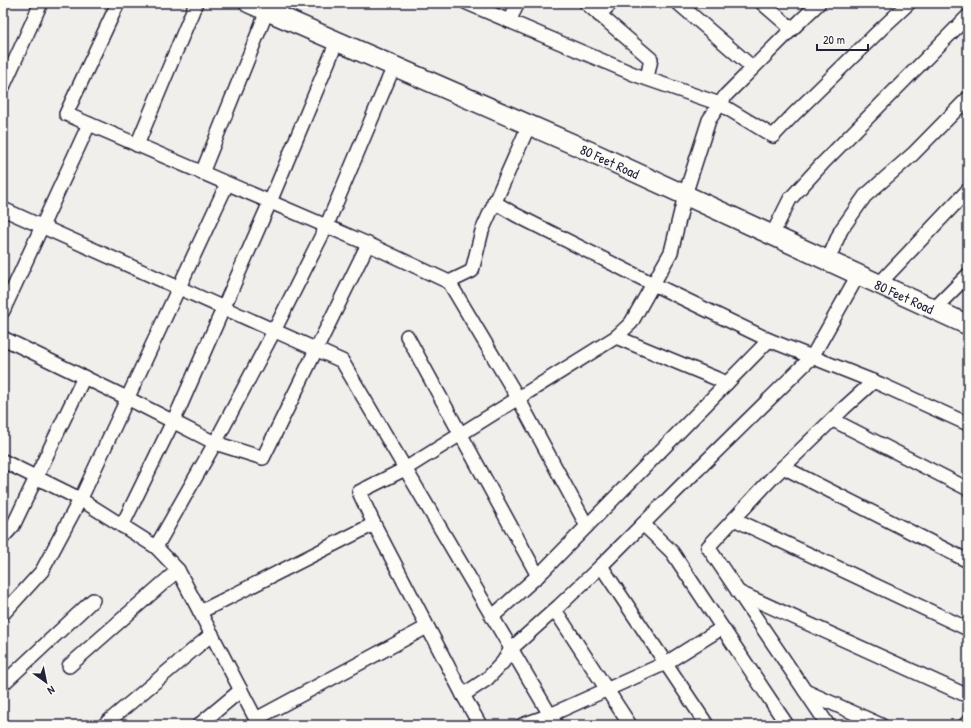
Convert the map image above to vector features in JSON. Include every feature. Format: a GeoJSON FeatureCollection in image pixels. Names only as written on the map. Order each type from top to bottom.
{"type":"FeatureCollection","features":[{"type":"Feature","properties":{"kind":"main road","name":"80 Feet Road"},"geometry":{"type":"LineString","coordinates":[[249,3],[589,151],[968,325]]}},
{"type":"Feature","properties":{"kind":"street"},"geometry":{"type":"LineString","coordinates":[[3,87],[41,3]]}},
{"type":"Feature","properties":{"kind":"street"},"geometry":{"type":"LineString","coordinates":[[118,3],[66,114],[368,244],[449,282],[518,398],[587,526]]}},
{"type":"Feature","properties":{"kind":"street"},"geometry":{"type":"LineString","coordinates":[[137,145],[196,3]]}},
{"type":"Feature","properties":{"kind":"street"},"geometry":{"type":"LineString","coordinates":[[467,3],[636,75],[720,104],[773,136],[909,3]]}},
{"type":"Feature","properties":{"kind":"street"},"geometry":{"type":"LineString","coordinates":[[510,21],[518,3]]}},
{"type":"Feature","properties":{"kind":"street"},"geometry":{"type":"LineString","coordinates":[[586,3],[651,59],[647,78]]}},
{"type":"Feature","properties":{"kind":"street"},"geometry":{"type":"LineString","coordinates":[[599,14],[611,3]]}},
{"type":"Feature","properties":{"kind":"street"},"geometry":{"type":"LineString","coordinates":[[678,3],[752,68]]}},
{"type":"Feature","properties":{"kind":"street"},"geometry":{"type":"LineString","coordinates":[[762,3],[792,29]]}},
{"type":"Feature","properties":{"kind":"street"},"geometry":{"type":"LineString","coordinates":[[480,725],[427,627],[374,524],[360,492],[405,469],[461,435],[616,337],[631,324],[672,252],[685,195],[709,120],[726,95],[820,3]]}},
{"type":"Feature","properties":{"kind":"street"},"geometry":{"type":"LineString","coordinates":[[202,173],[267,11]]}},
{"type":"Feature","properties":{"kind":"street"},"geometry":{"type":"LineString","coordinates":[[772,235],[790,199],[823,163],[968,16]]}},
{"type":"Feature","properties":{"kind":"street"},"geometry":{"type":"LineString","coordinates":[[122,526],[173,422],[270,202],[337,41]]}},
{"type":"Feature","properties":{"kind":"street"},"geometry":{"type":"LineString","coordinates":[[156,547],[215,443],[274,331],[326,227],[394,66]]}},
{"type":"Feature","properties":{"kind":"street"},"geometry":{"type":"LineString","coordinates":[[828,260],[841,230],[865,196],[913,154],[968,98]]}},
{"type":"Feature","properties":{"kind":"street"},"geometry":{"type":"LineString","coordinates":[[3,311],[89,124]]}},
{"type":"Feature","properties":{"kind":"street"},"geometry":{"type":"LineString","coordinates":[[449,282],[472,271],[482,231],[529,125]]}},
{"type":"Feature","properties":{"kind":"street"},"geometry":{"type":"LineString","coordinates":[[3,614],[42,571],[64,531],[227,184]]}},
{"type":"Feature","properties":{"kind":"street"},"geometry":{"type":"LineString","coordinates":[[879,284],[968,190]]}},
{"type":"Feature","properties":{"kind":"street"},"geometry":{"type":"LineString","coordinates":[[494,202],[516,215],[653,284],[769,340],[874,381],[968,424]]}},
{"type":"Feature","properties":{"kind":"street"},"geometry":{"type":"LineString","coordinates":[[3,209],[342,361],[553,720]]}},
{"type":"Feature","properties":{"kind":"street"},"geometry":{"type":"LineString","coordinates":[[3,338],[127,398],[215,443],[263,458],[368,244]]}},
{"type":"Feature","properties":{"kind":"street"},"geometry":{"type":"LineString","coordinates":[[463,696],[487,679],[503,662],[511,649],[601,566],[812,357],[858,275]]}},
{"type":"Feature","properties":{"kind":"street"},"geometry":{"type":"LineString","coordinates":[[934,309],[968,275]]}},
{"type":"Feature","properties":{"kind":"street"},"geometry":{"type":"LineString","coordinates":[[407,336],[538,576]]}},
{"type":"Feature","properties":{"kind":"street"},"geometry":{"type":"LineString","coordinates":[[616,337],[727,383]]}},
{"type":"Feature","properties":{"kind":"street"},"geometry":{"type":"LineString","coordinates":[[492,617],[538,576],[769,340]]}},
{"type":"Feature","properties":{"kind":"street"},"geometry":{"type":"LineString","coordinates":[[3,537],[13,526],[84,377]]}},
{"type":"Feature","properties":{"kind":"street"},"geometry":{"type":"LineString","coordinates":[[828,725],[708,547],[783,467],[874,381]]}},
{"type":"Feature","properties":{"kind":"street"},"geometry":{"type":"LineString","coordinates":[[833,420],[968,489]]}},
{"type":"Feature","properties":{"kind":"street"},"geometry":{"type":"LineString","coordinates":[[3,461],[80,499],[156,547],[178,570],[257,722],[427,627]]}},
{"type":"Feature","properties":{"kind":"street"},"geometry":{"type":"LineString","coordinates":[[783,467],[968,561]]}},
{"type":"Feature","properties":{"kind":"street"},"geometry":{"type":"LineString","coordinates":[[734,519],[968,629]]}},
{"type":"Feature","properties":{"kind":"street"},"geometry":{"type":"LineString","coordinates":[[200,612],[374,524]]}},
{"type":"Feature","properties":{"kind":"street"},"geometry":{"type":"LineString","coordinates":[[643,524],[672,552],[787,725]]}},
{"type":"Feature","properties":{"kind":"street"},"geometry":{"type":"LineString","coordinates":[[601,566],[708,725]]}},
{"type":"Feature","properties":{"kind":"street"},"geometry":{"type":"LineString","coordinates":[[69,666],[178,570]]}},
{"type":"Feature","properties":{"kind":"street"},"geometry":{"type":"LineString","coordinates":[[738,592],[968,696]]}},
{"type":"Feature","properties":{"kind":"street"},"geometry":{"type":"LineString","coordinates":[[3,684],[93,600]]}},
{"type":"Feature","properties":{"kind":"street"},"geometry":{"type":"LineString","coordinates":[[555,610],[630,725]]}},
{"type":"Feature","properties":{"kind":"street"},"geometry":{"type":"LineString","coordinates":[[522,725],[553,720],[607,690],[666,663],[722,628]]}},
{"type":"Feature","properties":{"kind":"street"},"geometry":{"type":"LineString","coordinates":[[104,725],[212,634]]}},
{"type":"Feature","properties":{"kind":"street"},"geometry":{"type":"LineString","coordinates":[[199,725],[241,690]]}},
{"type":"Feature","properties":{"kind":"street"},"geometry":{"type":"LineString","coordinates":[[805,691],[881,725]]}},
{"type":"Feature","properties":{"kind":"street"},"geometry":{"type":"LineString","coordinates":[[965,725],[968,722]]}}]}
